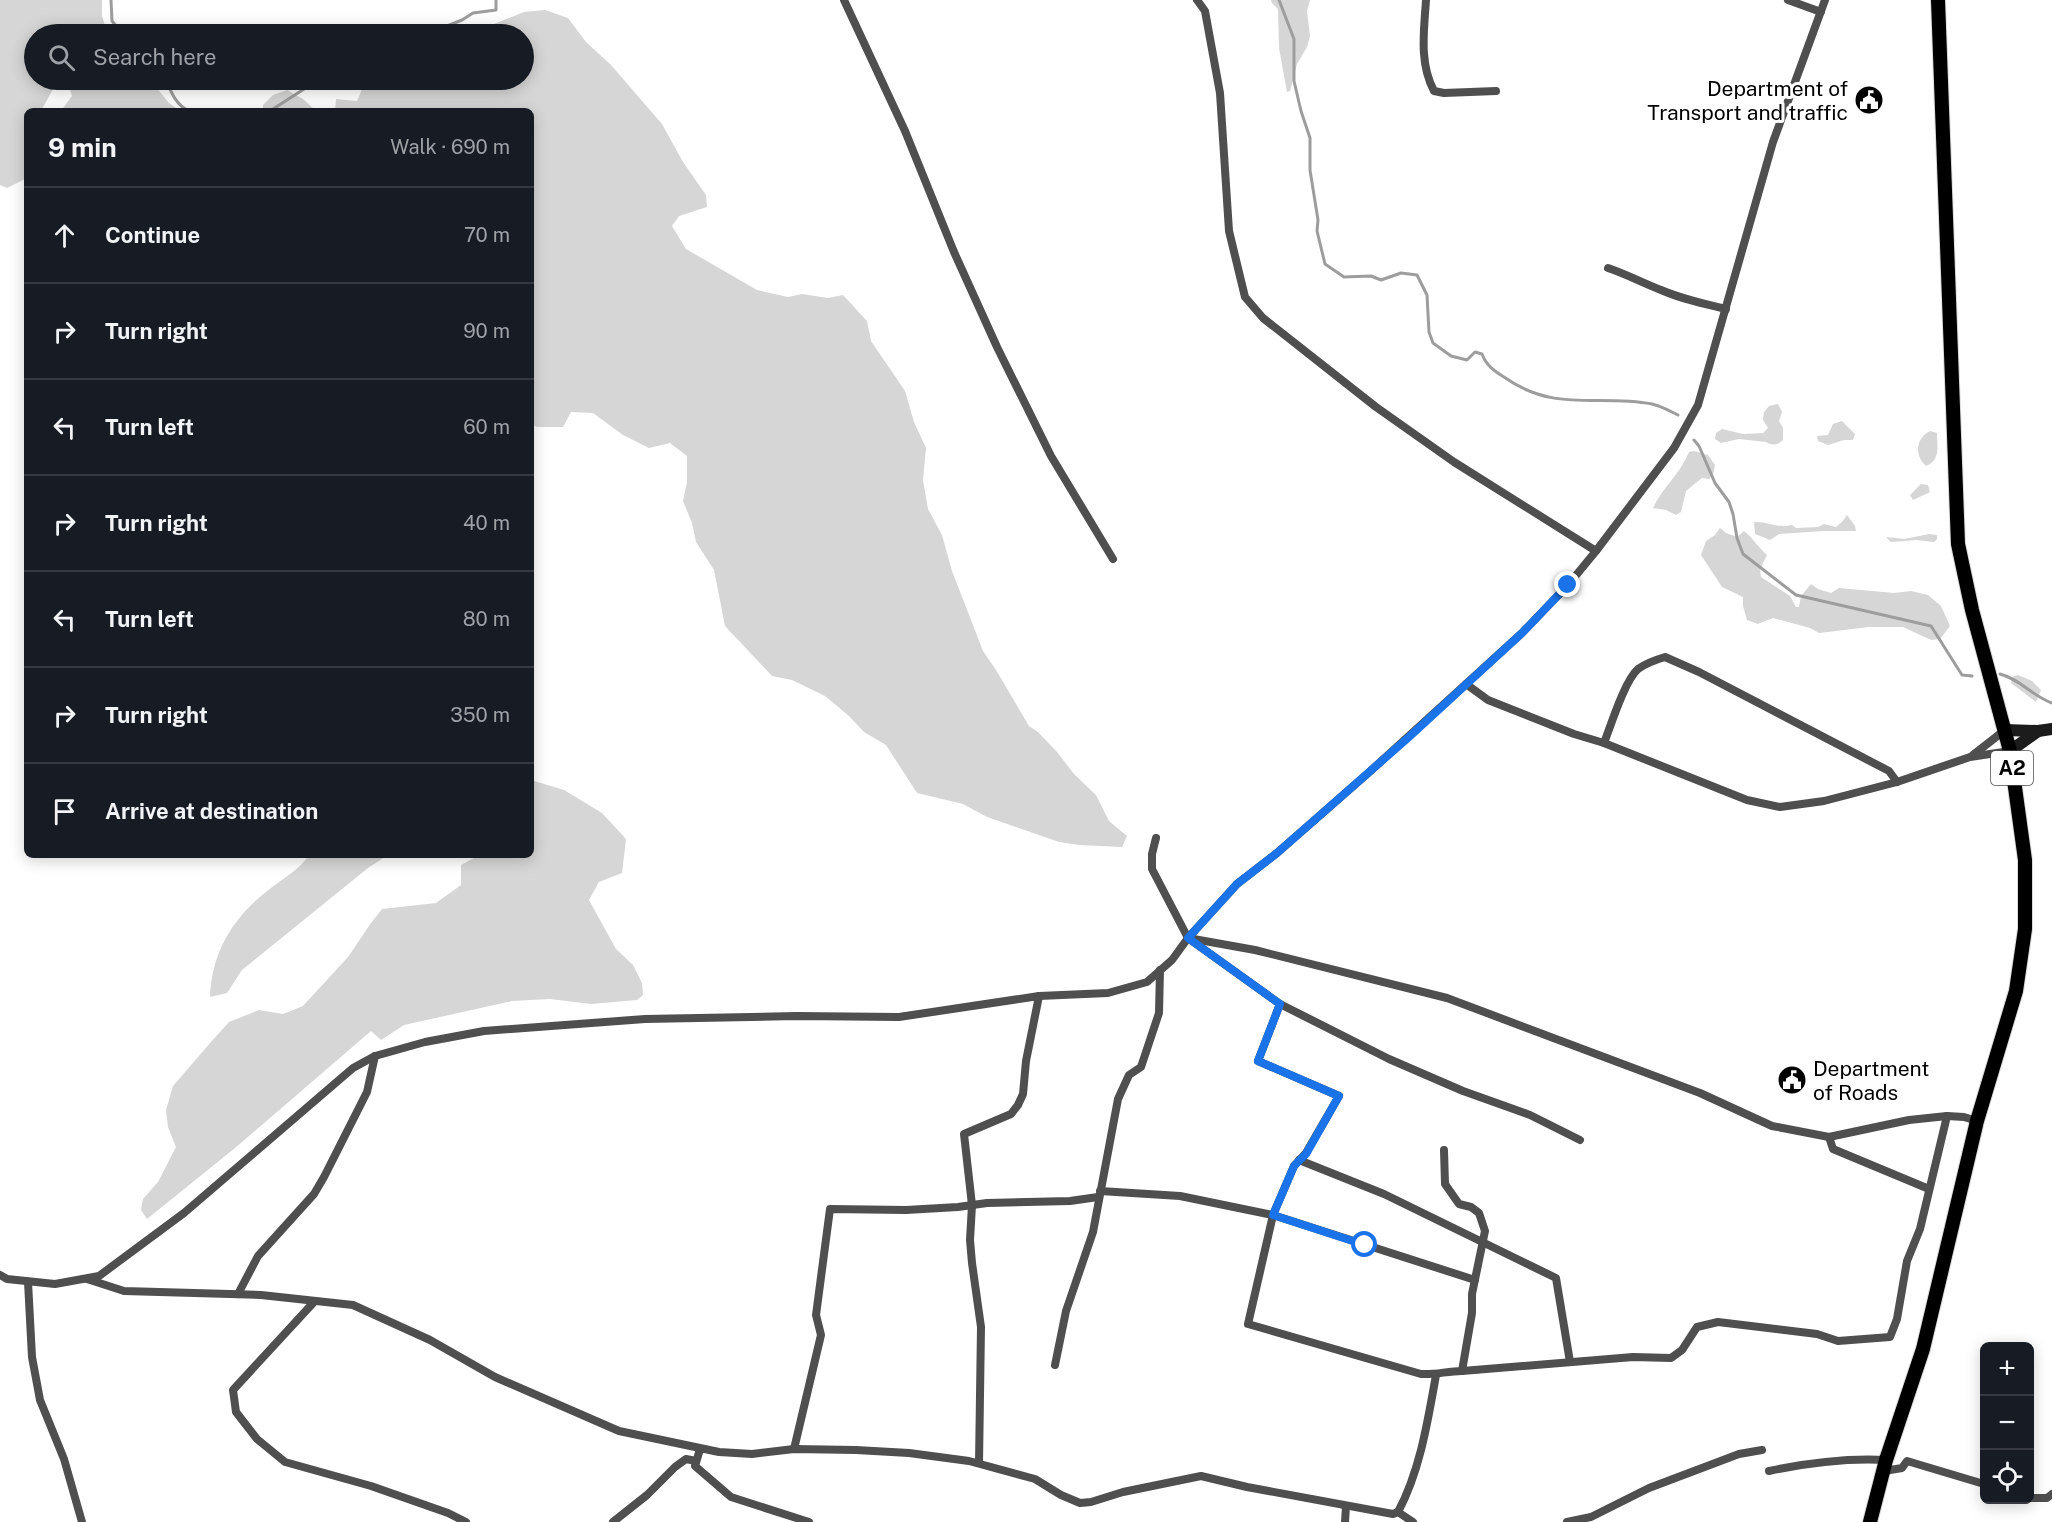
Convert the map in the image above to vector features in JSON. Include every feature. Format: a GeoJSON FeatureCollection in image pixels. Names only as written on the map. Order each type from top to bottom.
{"type":"FeatureCollection","features":[{"type":"Feature","properties":{"kind":"main road","name":"A2"},"geometry":{"type":"LineString","coordinates":[[1870,1522],[1885,1466],[1923,1349],[1977,1120],[2016,991],[2025,929],[2025,860],[2010,751],[1972,610],[1958,544],[1938,0]]}},
{"type":"Feature","properties":{"kind":"main road"},"geometry":{"type":"LineString","coordinates":[[2005,730],[2052,729]]}},
{"type":"Feature","properties":{"kind":"main road"},"geometry":{"type":"LineString","coordinates":[[2010,751],[2038,731]]}},
{"type":"Feature","properties":{"kind":"street"},"geometry":{"type":"LineString","coordinates":[[844,0],[905,131],[954,252],[997,347],[1051,456],[1113,559]]}},
{"type":"Feature","properties":{"kind":"street"},"geometry":{"type":"LineString","coordinates":[[1197,0],[1205,11],[1220,93],[1229,231],[1245,297],[1263,318],[1376,407],[1454,462],[1596,551]]}},
{"type":"Feature","properties":{"kind":"street"},"geometry":{"type":"LineString","coordinates":[[1426,0],[1424,62],[1434,91],[1444,93],[1496,91]]}},
{"type":"Feature","properties":{"kind":"street"},"geometry":{"type":"LineString","coordinates":[[1788,0],[1821,12]]}},
{"type":"Feature","properties":{"kind":"street"},"geometry":{"type":"LineString","coordinates":[[0,1275],[7,1279],[55,1284],[99,1276],[184,1213],[353,1068],[375,1056],[425,1042],[484,1031],[645,1019],[796,1016],[899,1017],[1039,996],[1108,993],[1147,982],[1172,960],[1188,938],[1237,884],[1277,853],[1522,633],[1568,585],[1596,551],[1674,447],[1698,405],[1773,142],[1825,0]]}},
{"type":"Feature","properties":{"kind":"street"},"geometry":{"type":"LineString","coordinates":[[1608,268],[1639,279],[1660,290],[1701,304],[1726,309]]}},
{"type":"Feature","properties":{"kind":"street"},"geometry":{"type":"LineString","coordinates":[[1604,743],[1620,700],[1636,670],[1665,657],[1718,681],[1889,771],[1897,782]]}},
{"type":"Feature","properties":{"kind":"street"},"geometry":{"type":"LineString","coordinates":[[1466,684],[1488,700],[1574,734],[1604,743],[1747,800],[1780,807],[1824,801],[1897,782],[1970,757],[2010,751]]}},
{"type":"Feature","properties":{"kind":"street"},"geometry":{"type":"LineString","coordinates":[[1970,757],[2005,730]]}},
{"type":"Feature","properties":{"kind":"street"},"geometry":{"type":"LineString","coordinates":[[1156,838],[1152,854],[1152,869],[1188,938],[1280,1004],[1389,1059],[1463,1091],[1530,1115],[1580,1140]]}},
{"type":"Feature","properties":{"kind":"street"},"geometry":{"type":"LineString","coordinates":[[1188,938],[1255,950],[1447,998],[1689,1088],[1772,1126],[1830,1137],[1909,1120],[1947,1116],[1977,1120]]}},
{"type":"Feature","properties":{"kind":"street"},"geometry":{"type":"LineString","coordinates":[[1055,1365],[1066,1311],[1092,1232],[1118,1099],[1129,1075],[1141,1067],[1159,1013],[1160,970]]}},
{"type":"Feature","properties":{"kind":"street"},"geometry":{"type":"LineString","coordinates":[[979,1463],[981,1326],[970,1240],[972,1205],[964,1134],[1011,1114],[1018,1105],[1023,1094],[1026,1062],[1039,996]]}},
{"type":"Feature","properties":{"kind":"street"},"geometry":{"type":"LineString","coordinates":[[1280,1004],[1258,1061],[1339,1096],[1306,1154],[1294,1166],[1273,1215],[1248,1324],[1394,1367],[1436,1375],[1444,1371],[1633,1357],[1671,1358],[1682,1350],[1697,1327],[1718,1322],[1817,1334],[1838,1341],[1890,1337],[1901,1302],[1907,1261],[1920,1229],[1947,1116]]}},
{"type":"Feature","properties":{"kind":"street"},"geometry":{"type":"LineString","coordinates":[[238,1294],[258,1256],[314,1194],[324,1177],[367,1092],[375,1056]]}},
{"type":"Feature","properties":{"kind":"street"},"geometry":{"type":"LineString","coordinates":[[1830,1137],[1833,1149],[1929,1189]]}},
{"type":"Feature","properties":{"kind":"street"},"geometry":{"type":"LineString","coordinates":[[1444,1150],[1445,1184],[1459,1204],[1471,1206],[1479,1213],[1485,1231],[1472,1294],[1472,1313],[1462,1371]]}},
{"type":"Feature","properties":{"kind":"street"},"geometry":{"type":"LineString","coordinates":[[1299,1160],[1384,1194],[1556,1278],[1570,1362]]}},
{"type":"Feature","properties":{"kind":"street"},"geometry":{"type":"LineString","coordinates":[[794,1449],[821,1335],[816,1315],[830,1209],[906,1210],[987,1203],[1070,1201],[1099,1194],[1180,1196],[1273,1215],[1475,1280]]}},
{"type":"Feature","properties":{"kind":"street"},"geometry":{"type":"LineString","coordinates":[[87,1279],[124,1291],[261,1295],[353,1305],[430,1340],[495,1377],[619,1431],[719,1452],[752,1454],[794,1449],[856,1450],[909,1453],[979,1463],[1035,1479],[1080,1503],[1201,1476],[1393,1514],[1398,1512],[1406,1497],[1419,1456],[1436,1375]]}},
{"type":"Feature","properties":{"kind":"street"},"geometry":{"type":"LineString","coordinates":[[28,1282],[32,1357],[39,1400],[64,1459],[82,1522]]}},
{"type":"Feature","properties":{"kind":"street"},"geometry":{"type":"LineString","coordinates":[[314,1302],[233,1390],[236,1412],[257,1439],[285,1462],[371,1486],[448,1513],[466,1522]]}},
{"type":"Feature","properties":{"kind":"street"},"geometry":{"type":"LineString","coordinates":[[700,1449],[695,1466],[731,1497],[809,1522]]}},
{"type":"Feature","properties":{"kind":"street"},"geometry":{"type":"LineString","coordinates":[[1567,1522],[1591,1517],[1649,1488],[1739,1454],[1761,1450]]}},
{"type":"Feature","properties":{"kind":"street"},"geometry":{"type":"LineString","coordinates":[[1769,1471],[1860,1458],[1885,1466],[1902,1468],[1907,1461],[1980,1483]]}},
{"type":"Feature","properties":{"kind":"street"},"geometry":{"type":"LineString","coordinates":[[614,1522],[647,1495],[675,1467],[686,1459],[696,1461]]}},
{"type":"Feature","properties":{"kind":"street"},"geometry":{"type":"LineString","coordinates":[[2034,1498],[2047,1498],[2052,1494]]}},
{"type":"Feature","properties":{"kind":"street"},"geometry":{"type":"LineString","coordinates":[[1345,1522],[1346,1506]]}},
{"type":"Feature","properties":{"kind":"street"},"geometry":{"type":"LineString","coordinates":[[1398,1512],[1413,1522]]}},
{"type":"Feature","properties":{"kind":"shaded area"},"geometry":{"type":"Polygon","coordinates":[[[0,0],[102,0],[105,24],[24,24],[24,90],[53,90],[43,108],[24,108],[24,180],[7,188],[0,185],[0,0]]]}},
{"type":"Feature","properties":{"kind":"shaded area"},"geometry":{"type":"Polygon","coordinates":[[[1271,0],[1310,0],[1307,11],[1310,36],[1307,47],[1297,64],[1290,91],[1287,92],[1279,48],[1278,9],[1271,0]]]}},
{"type":"Feature","properties":{"kind":"shaded area"},"geometry":{"type":"Polygon","coordinates":[[[545,10],[568,18],[586,42],[611,65],[662,124],[683,162],[706,195],[707,207],[679,216],[672,226],[686,249],[757,290],[788,297],[802,294],[828,298],[843,295],[867,321],[871,341],[905,391],[914,422],[926,448],[923,480],[928,509],[942,535],[952,571],[983,651],[1029,726],[1038,732],[1074,774],[1096,795],[1109,821],[1127,836],[1122,847],[1059,842],[987,817],[963,804],[917,793],[886,745],[864,732],[825,696],[792,680],[772,676],[725,626],[714,570],[696,542],[692,523],[683,501],[687,482],[687,456],[670,443],[649,448],[623,435],[593,413],[571,412],[563,427],[534,426],[534,108],[335,108],[336,99],[357,101],[362,90],[534,90],[534,24],[494,24],[524,12],[545,10]]]}},
{"type":"Feature","properties":{"kind":"shaded area"},"geometry":{"type":"Polygon","coordinates":[[[70,90],[158,90],[176,108],[63,108],[72,96],[70,90]]]}},
{"type":"Feature","properties":{"kind":"shaded area"},"geometry":{"type":"Polygon","coordinates":[[[287,90],[313,108],[263,108],[263,105],[273,95],[287,90]]]}},
{"type":"Feature","properties":{"kind":"shaded area"},"geometry":{"type":"Polygon","coordinates":[[[1778,404],[1782,412],[1779,421],[1783,428],[1783,440],[1779,443],[1739,439],[1721,443],[1715,439],[1716,433],[1722,429],[1743,434],[1763,433],[1768,428],[1763,420],[1764,412],[1769,406],[1778,404]]]}},
{"type":"Feature","properties":{"kind":"shaded area"},"geometry":{"type":"Polygon","coordinates":[[[1842,421],[1855,434],[1853,440],[1828,445],[1818,441],[1817,436],[1828,435],[1833,424],[1842,421]]]}},
{"type":"Feature","properties":{"kind":"shaded area"},"geometry":{"type":"Polygon","coordinates":[[[1930,431],[1937,433],[1937,452],[1934,460],[1926,466],[1922,462],[1918,447],[1925,434],[1930,431]]]}},
{"type":"Feature","properties":{"kind":"shaded area"},"geometry":{"type":"Polygon","coordinates":[[[1689,452],[1708,455],[1715,465],[1713,475],[1709,479],[1702,478],[1686,491],[1681,512],[1676,515],[1666,510],[1653,508],[1689,452]]]}},
{"type":"Feature","properties":{"kind":"shaded area"},"geometry":{"type":"Polygon","coordinates":[[[1921,484],[1928,485],[1930,492],[1913,500],[1910,495],[1921,484]]]}},
{"type":"Feature","properties":{"kind":"shaded area"},"geometry":{"type":"Polygon","coordinates":[[[1847,515],[1856,531],[1779,534],[1770,540],[1755,534],[1754,522],[1792,525],[1796,528],[1818,527],[1824,524],[1836,527],[1847,515]]]}},
{"type":"Feature","properties":{"kind":"shaded area"},"geometry":{"type":"Polygon","coordinates":[[[1720,528],[1737,537],[1744,531],[1750,537],[1767,555],[1760,569],[1761,577],[1790,596],[1796,607],[1799,607],[1801,596],[1811,584],[1831,593],[1839,588],[1894,593],[1911,591],[1928,595],[1941,606],[1950,626],[1940,639],[1931,640],[1903,627],[1869,627],[1819,633],[1810,628],[1773,618],[1758,624],[1747,620],[1743,597],[1722,587],[1701,555],[1706,541],[1720,528]]]}},
{"type":"Feature","properties":{"kind":"shaded area"},"geometry":{"type":"Polygon","coordinates":[[[1929,534],[1937,535],[1934,542],[1916,540],[1891,542],[1886,537],[1904,539],[1929,534]]]}},
{"type":"Feature","properties":{"kind":"shaded area"},"geometry":{"type":"Polygon","coordinates":[[[2018,675],[2032,681],[2041,690],[2036,702],[2011,683],[2012,677],[2018,675]]]}},
{"type":"Feature","properties":{"kind":"shaded area"},"geometry":{"type":"Polygon","coordinates":[[[534,781],[564,790],[602,813],[626,839],[622,873],[599,882],[589,900],[616,949],[633,965],[642,983],[643,995],[637,1000],[591,1004],[550,999],[512,1001],[404,1025],[381,1040],[371,1031],[235,1148],[147,1219],[141,1210],[143,1199],[158,1182],[176,1147],[168,1127],[166,1110],[173,1086],[211,1042],[229,1022],[259,1010],[283,1014],[303,1006],[348,957],[382,909],[436,903],[461,885],[461,865],[474,858],[534,858],[534,781]]]}},
{"type":"Feature","properties":{"kind":"shaded area"},"geometry":{"type":"Polygon","coordinates":[[[307,858],[383,858],[242,970],[227,993],[210,997],[215,964],[220,949],[236,922],[258,899],[307,858]]]}},
{"type":"Feature","properties":{"kind":"waterway"},"geometry":{"type":"LineString","coordinates":[[111,0],[112,21],[115,24]]}},
{"type":"Feature","properties":{"kind":"waterway"},"geometry":{"type":"LineString","coordinates":[[452,24],[473,13],[496,10],[496,0]]}},
{"type":"Feature","properties":{"kind":"waterway"},"geometry":{"type":"LineString","coordinates":[[1279,0],[1294,39],[1294,81],[1310,138],[1310,170],[1318,220],[1317,231],[1325,264],[1344,277],[1371,276],[1381,280],[1401,273],[1417,275],[1427,295],[1429,332],[1433,343],[1451,356],[1467,360],[1475,352],[1482,354],[1494,370],[1522,388],[1559,399],[1632,401],[1652,404],[1678,415]]}},
{"type":"Feature","properties":{"kind":"waterway"},"geometry":{"type":"LineString","coordinates":[[170,90],[177,102],[184,108]]}},
{"type":"Feature","properties":{"kind":"waterway"},"geometry":{"type":"LineString","coordinates":[[275,108],[303,90]]}},
{"type":"Feature","properties":{"kind":"waterway"},"geometry":{"type":"LineString","coordinates":[[1694,440],[1699,446],[1715,483],[1729,502],[1743,554],[1796,595],[1931,626],[1962,675],[1972,676]]}},
{"type":"Feature","properties":{"kind":"waterway"},"geometry":{"type":"LineString","coordinates":[[2000,674],[2052,703]]}},
{"type":"Feature","properties":{"kind":"place","name":"Department of Transport and traffic"},"geometry":{"type":"Point","coordinates":[1869,100]}},
{"type":"Feature","properties":{"kind":"place","name":"Department of Roads"},"geometry":{"type":"Point","coordinates":[1792,1080]}},
{"type":"Feature","properties":{"kind":"route"},"geometry":{"type":"LineString","coordinates":[[1365,1245],[1273,1215],[1294,1166],[1306,1154],[1339,1096],[1258,1061],[1280,1004],[1188,938],[1237,884],[1277,853],[1409,737],[1522,633],[1568,585]]}}]}
